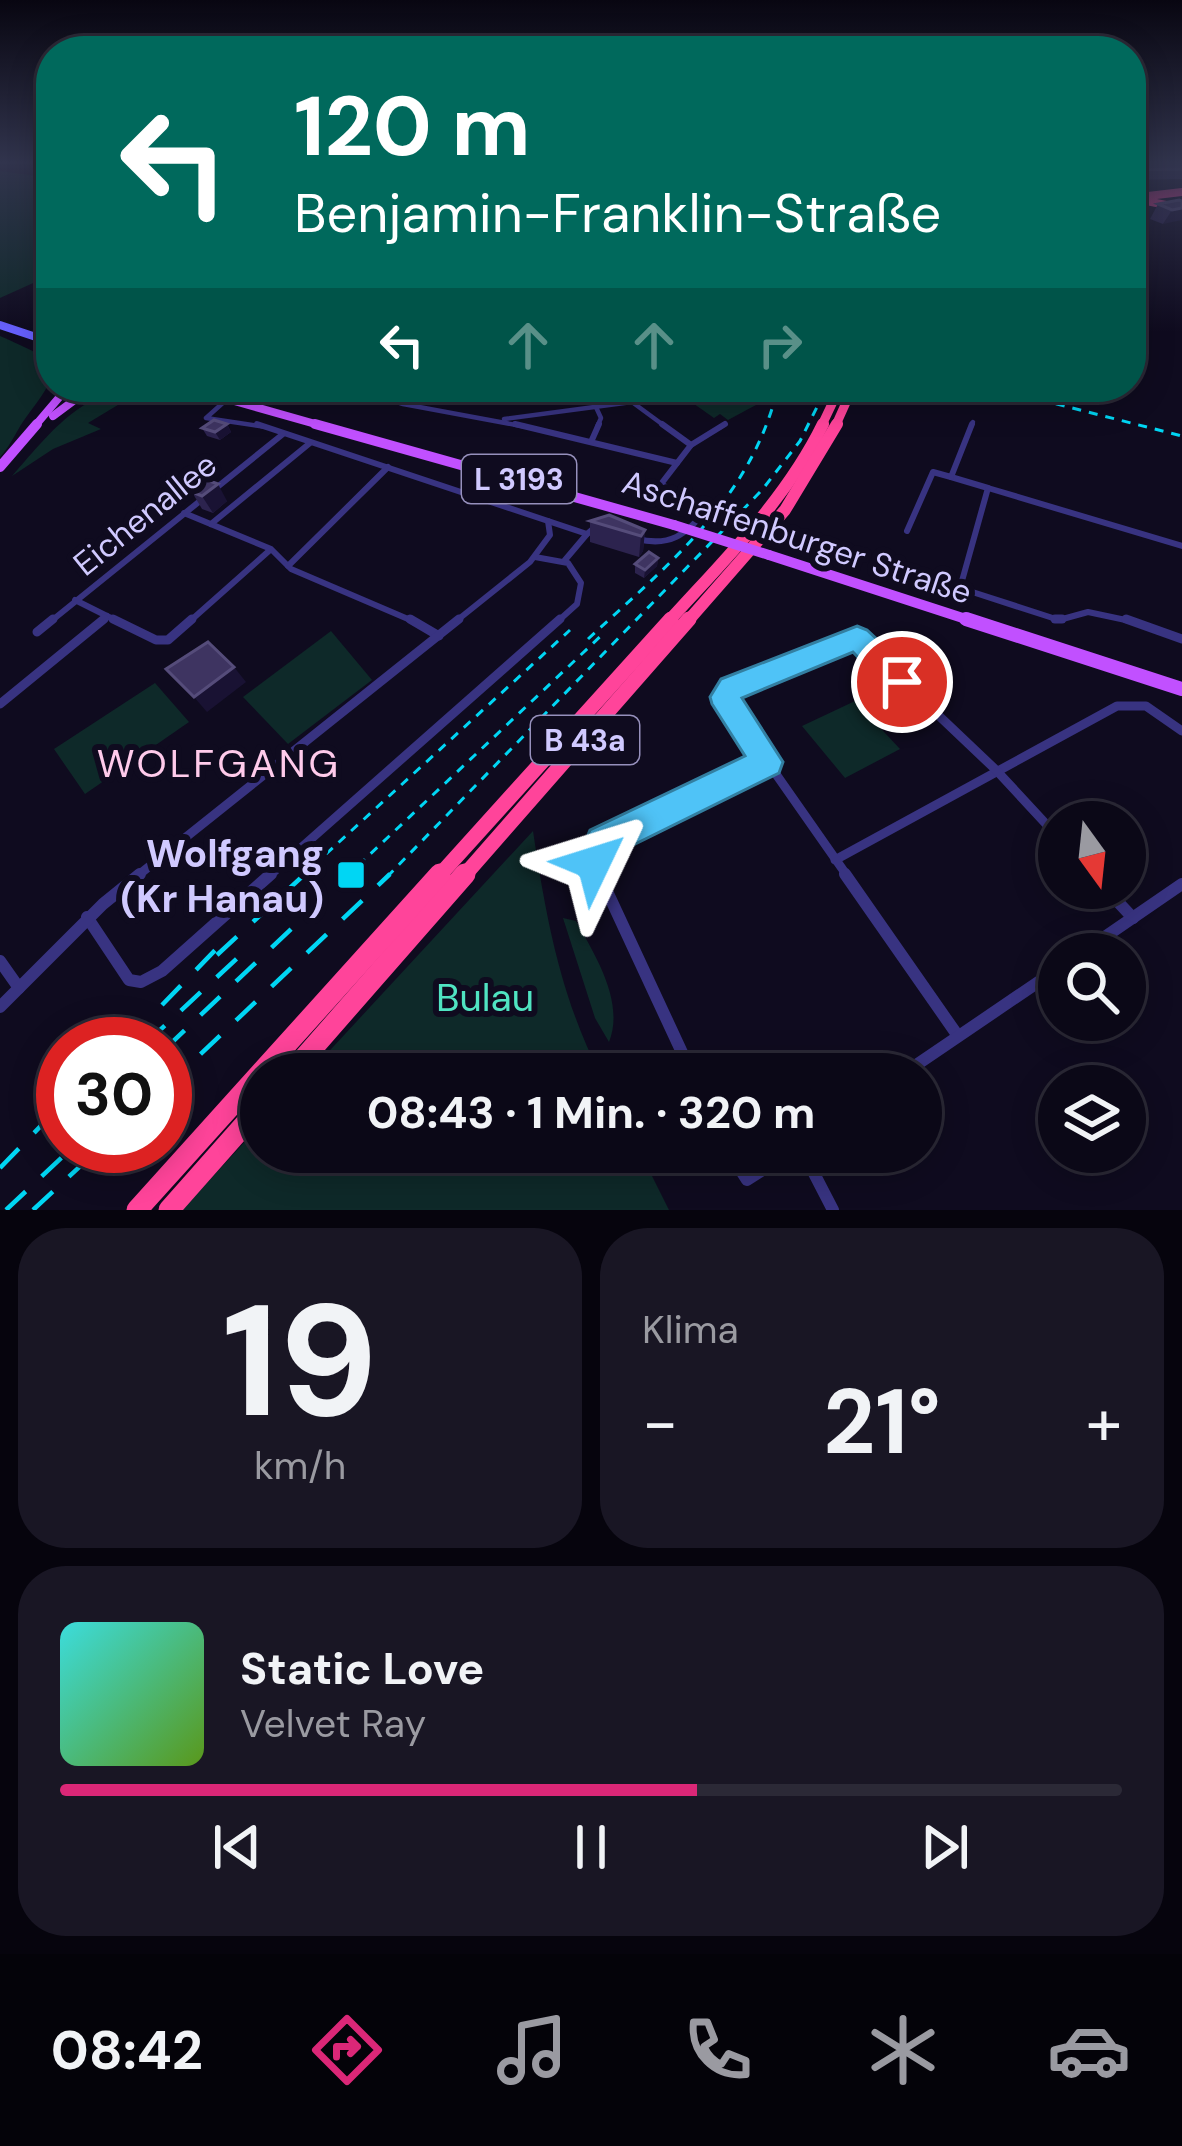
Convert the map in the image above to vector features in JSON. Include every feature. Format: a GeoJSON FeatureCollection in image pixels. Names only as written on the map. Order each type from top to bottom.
{"type":"FeatureCollection","features":[{"type":"Feature","properties":{"kind":"highway","name":"B 43a"},"geometry":{"type":"LineString","coordinates":[[137,1210],[764,516],[809,452],[834,402]]}},
{"type":"Feature","properties":{"kind":"highway","name":"B 43a"},"geometry":{"type":"LineString","coordinates":[[308,1053],[785,510],[826,448],[846,402]]}},
{"type":"Feature","properties":{"kind":"highway"},"geometry":{"type":"LineString","coordinates":[[170,1210],[240,1130]]}},
{"type":"Feature","properties":{"kind":"main road"},"geometry":{"type":"LineString","coordinates":[[0,325],[36,337]]}},
{"type":"Feature","properties":{"kind":"main road"},"geometry":{"type":"LineString","coordinates":[[0,466],[57,402]]}},
{"type":"Feature","properties":{"kind":"main road"},"geometry":{"type":"LineString","coordinates":[[38,427],[72,402]]}},
{"type":"Feature","properties":{"kind":"main road","name":"Aschaffenburger Straße"},"geometry":{"type":"LineString","coordinates":[[229,402],[674,525],[1182,689]]}},
{"type":"Feature","properties":{"kind":"street"},"geometry":{"type":"LineString","coordinates":[[224,402],[206,418],[248,421],[587,534]]}},
{"type":"Feature","properties":{"kind":"street"},"geometry":{"type":"LineString","coordinates":[[397,402],[500,420],[677,463]]}},
{"type":"Feature","properties":{"kind":"street"},"geometry":{"type":"LineString","coordinates":[[500,420],[636,403],[691,446]]}},
{"type":"Feature","properties":{"kind":"street"},"geometry":{"type":"LineString","coordinates":[[591,442],[601,418],[595,405]]}},
{"type":"Feature","properties":{"kind":"street"},"geometry":{"type":"LineString","coordinates":[[951,477],[973,422]]}},
{"type":"Feature","properties":{"kind":"street"},"geometry":{"type":"LineString","coordinates":[[620,533],[662,546],[681,538],[705,507],[661,487],[691,446],[725,424]]}},
{"type":"Feature","properties":{"kind":"street","name":"Eichenallee"},"geometry":{"type":"LineString","coordinates":[[37,632],[285,434]]}},
{"type":"Feature","properties":{"kind":"street"},"geometry":{"type":"LineString","coordinates":[[329,448],[341,440],[363,438]]}},
{"type":"Feature","properties":{"kind":"street"},"geometry":{"type":"LineString","coordinates":[[211,524],[312,442]]}},
{"type":"Feature","properties":{"kind":"street"},"geometry":{"type":"LineString","coordinates":[[288,566],[388,467]]}},
{"type":"Feature","properties":{"kind":"street"},"geometry":{"type":"LineString","coordinates":[[907,530],[933,472],[1182,546]]}},
{"type":"Feature","properties":{"kind":"street"},"geometry":{"type":"LineString","coordinates":[[988,488],[960,588],[1059,620],[1070,613],[1092,612],[1182,639]]}},
{"type":"Feature","properties":{"kind":"street"},"geometry":{"type":"LineString","coordinates":[[184,513],[271,550],[288,566],[399,613],[439,636]]}},
{"type":"Feature","properties":{"kind":"street"},"geometry":{"type":"LineString","coordinates":[[0,1007],[87,917],[535,557],[551,532],[548,521]]}},
{"type":"Feature","properties":{"kind":"street"},"geometry":{"type":"LineString","coordinates":[[565,560],[587,534],[602,528]]}},
{"type":"Feature","properties":{"kind":"street"},"geometry":{"type":"LineString","coordinates":[[75,600],[157,640],[168,640],[271,550]]}},
{"type":"Feature","properties":{"kind":"street"},"geometry":{"type":"LineString","coordinates":[[87,917],[129,980],[141,982],[162,971],[572,609],[580,598],[581,583],[565,560],[535,557]]}},
{"type":"Feature","properties":{"kind":"street"},"geometry":{"type":"LineString","coordinates":[[0,704],[107,616]]}},
{"type":"Feature","properties":{"kind":"street"},"geometry":{"type":"LineString","coordinates":[[958,1036],[727,704],[728,693],[857,638],[1038,815]]}},
{"type":"Feature","properties":{"kind":"street"},"geometry":{"type":"LineString","coordinates":[[835,860],[1125,704],[1154,710],[1182,731]]}},
{"type":"Feature","properties":{"kind":"street"},"geometry":{"type":"LineString","coordinates":[[682,1053],[596,867],[595,853],[602,842],[767,762]]}},
{"type":"Feature","properties":{"kind":"street"},"geometry":{"type":"LineString","coordinates":[[1112,933],[1182,884]]}},
{"type":"Feature","properties":{"kind":"street"},"geometry":{"type":"LineString","coordinates":[[1124,909],[1133,919]]}},
{"type":"Feature","properties":{"kind":"street"},"geometry":{"type":"LineString","coordinates":[[0,961],[19,988]]}},
{"type":"Feature","properties":{"kind":"street"},"geometry":{"type":"LineString","coordinates":[[933,1053],[1038,982]]}},
{"type":"Feature","properties":{"kind":"street"},"geometry":{"type":"LineString","coordinates":[[813,1173],[833,1210]]}},
{"type":"Feature","properties":{"kind":"green space"},"geometry":{"type":"Polygon","coordinates":[[[0,218],[36,218],[36,282],[0,298],[0,218]]]}},
{"type":"Feature","properties":{"kind":"green space"},"geometry":{"type":"Polygon","coordinates":[[[0,336],[36,353],[37,402],[0,457],[0,336]]]}},
{"type":"Feature","properties":{"kind":"green space"},"geometry":{"type":"Polygon","coordinates":[[[123,402],[88,423],[101,429],[53,449],[12,476],[54,429],[86,404],[123,402]]]}},
{"type":"Feature","properties":{"kind":"green space"},"geometry":{"type":"Polygon","coordinates":[[[691,402],[756,405],[728,420],[720,414],[714,418],[691,402]]]}},
{"type":"Feature","properties":{"kind":"green space"},"geometry":{"type":"Polygon","coordinates":[[[331,631],[372,680],[288,744],[243,697],[331,631]]]}},
{"type":"Feature","properties":{"kind":"green space"},"geometry":{"type":"Polygon","coordinates":[[[155,683],[189,722],[85,794],[54,749],[155,683]]]}},
{"type":"Feature","properties":{"kind":"green space"},"geometry":{"type":"Polygon","coordinates":[[[855,701],[900,749],[845,778],[802,726],[855,701]]]}},
{"type":"Feature","properties":{"kind":"green space","name":"Bulau"},"geometry":{"type":"Polygon","coordinates":[[[533,831],[556,955],[590,1053],[327,1053],[533,831]]]}},
{"type":"Feature","properties":{"kind":"green space"},"geometry":{"type":"Polygon","coordinates":[[[563,918],[576,921],[606,979],[613,1011],[609,1042],[595,1018],[563,918]]]}},
{"type":"Feature","properties":{"kind":"green space"},"geometry":{"type":"Polygon","coordinates":[[[240,1147],[240,1173],[650,1173],[669,1210],[182,1210],[240,1147]]]}},
{"type":"Feature","properties":{"kind":"building"},"geometry":{"type":"Polygon","coordinates":[[[214,420],[227,424],[215,432],[202,428],[214,420]]]}},
{"type":"Feature","properties":{"kind":"building"},"geometry":{"type":"Polygon","coordinates":[[[207,480],[218,484],[202,496],[192,492],[207,480]]]}},
{"type":"Feature","properties":{"kind":"building"},"geometry":{"type":"Polygon","coordinates":[[[609,515],[645,530],[641,536],[590,521],[609,515]]]}},
{"type":"Feature","properties":{"kind":"building"},"geometry":{"type":"Polygon","coordinates":[[[649,552],[658,558],[645,570],[635,564],[649,552]]]}},
{"type":"Feature","properties":{"kind":"building"},"geometry":{"type":"Polygon","coordinates":[[[208,642],[234,667],[194,697],[166,669],[208,642]]]}},
{"type":"Feature","properties":{"kind":"railway"},"geometry":{"type":"LineString","coordinates":[[588,639],[676,556],[728,496],[749,463],[774,402]]}},
{"type":"Feature","properties":{"kind":"railway"},"geometry":{"type":"LineString","coordinates":[[389,875],[762,490],[800,441],[820,402]]}},
{"type":"Feature","properties":{"kind":"railway"},"geometry":{"type":"LineString","coordinates":[[1049,402],[1182,436]]}},
{"type":"Feature","properties":{"kind":"railway"},"geometry":{"type":"LineString","coordinates":[[301,877],[570,630]]}},
{"type":"Feature","properties":{"kind":"railway"},"geometry":{"type":"LineString","coordinates":[[346,877],[605,632]]}},
{"type":"Feature","properties":{"kind":"railway"},"geometry":{"type":"LineString","coordinates":[[217,955],[305,874]]}},
{"type":"Feature","properties":{"kind":"railway"},"geometry":{"type":"LineString","coordinates":[[192,1023],[349,874]]}},
{"type":"Feature","properties":{"kind":"railway"},"geometry":{"type":"LineString","coordinates":[[192,1062],[389,875]]}},
{"type":"Feature","properties":{"kind":"railway"},"geometry":{"type":"LineString","coordinates":[[162,1005],[225,940]]}},
{"type":"Feature","properties":{"kind":"railway"},"geometry":{"type":"LineString","coordinates":[[174,1017],[246,950]]}},
{"type":"Feature","properties":{"kind":"railway"},"geometry":{"type":"LineString","coordinates":[[0,1168],[36,1131]]}},
{"type":"Feature","properties":{"kind":"railway"},"geometry":{"type":"LineString","coordinates":[[6,1210],[45,1173]]}},
{"type":"Feature","properties":{"kind":"railway"},"geometry":{"type":"LineString","coordinates":[[33,1210],[73,1173]]}},
{"type":"Feature","properties":{"kind":"place","name":"Wolfgang (Kr Hanau)"},"geometry":{"type":"Point","coordinates":[351,875]}},
{"type":"Feature","properties":{"kind":"district","name":"WOLFGANG"},"geometry":{"type":"Point","coordinates":[219,763]}},
{"type":"Feature","properties":{"kind":"route"},"geometry":{"type":"LineString","coordinates":[[594,863],[602,842],[767,762],[727,704],[725,697],[732,688],[857,638],[902,682]]}}]}
